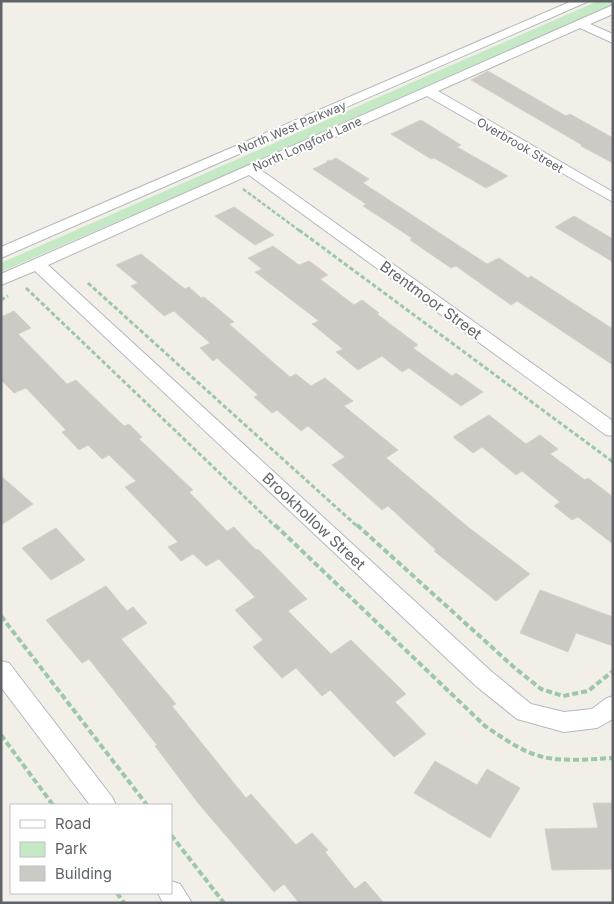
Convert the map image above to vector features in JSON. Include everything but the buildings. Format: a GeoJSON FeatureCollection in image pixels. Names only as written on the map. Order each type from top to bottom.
{"type":"FeatureCollection","features":[{"type":"Feature","properties":{"kind":"street","name":"North West Parkway"},"geometry":{"type":"LineString","coordinates":[[1,252],[582,1]]}},
{"type":"Feature","properties":{"kind":"street","name":"North Longford Lane"},"geometry":{"type":"LineString","coordinates":[[1,280],[613,9]]}},
{"type":"Feature","properties":{"kind":"street"},"geometry":{"type":"LineString","coordinates":[[580,24],[613,39]]}},
{"type":"Feature","properties":{"kind":"street","name":"Overbrook Street"},"geometry":{"type":"LineString","coordinates":[[428,91],[613,198]]}},
{"type":"Feature","properties":{"kind":"street","name":"Brentmoor Street"},"geometry":{"type":"LineString","coordinates":[[250,169],[613,430]]}},
{"type":"Feature","properties":{"kind":"street","name":"Brookhollow Street"},"geometry":{"type":"LineString","coordinates":[[37,264],[476,673],[525,712],[564,722],[596,718],[613,706]]}},
{"type":"Feature","properties":{"kind":"street"},"geometry":{"type":"LineString","coordinates":[[1,670],[103,804]]}},
{"type":"Feature","properties":{"kind":"path"},"geometry":{"type":"LineString","coordinates":[[244,190],[613,462]]}},
{"type":"Feature","properties":{"kind":"path"},"geometry":{"type":"LineString","coordinates":[[85,281],[508,662],[541,689],[563,696],[588,691],[613,671]]}},
{"type":"Feature","properties":{"kind":"path"},"geometry":{"type":"LineString","coordinates":[[26,288],[485,726],[510,742],[542,757],[578,760],[613,758]]}},
{"type":"Feature","properties":{"kind":"path"},"geometry":{"type":"LineString","coordinates":[[1,616],[146,804]]}},
{"type":"Feature","properties":{"kind":"path"},"geometry":{"type":"LineString","coordinates":[[1,735],[52,804]]}},
{"type":"Feature","properties":{"kind":"path"},"geometry":{"type":"LineString","coordinates":[[172,837],[224,903]]}},
{"type":"Feature","properties":{"kind":"green space"},"geometry":{"type":"Polygon","coordinates":[[[598,1],[613,1],[613,6],[1,272],[1,263],[598,1]]]}}]}
